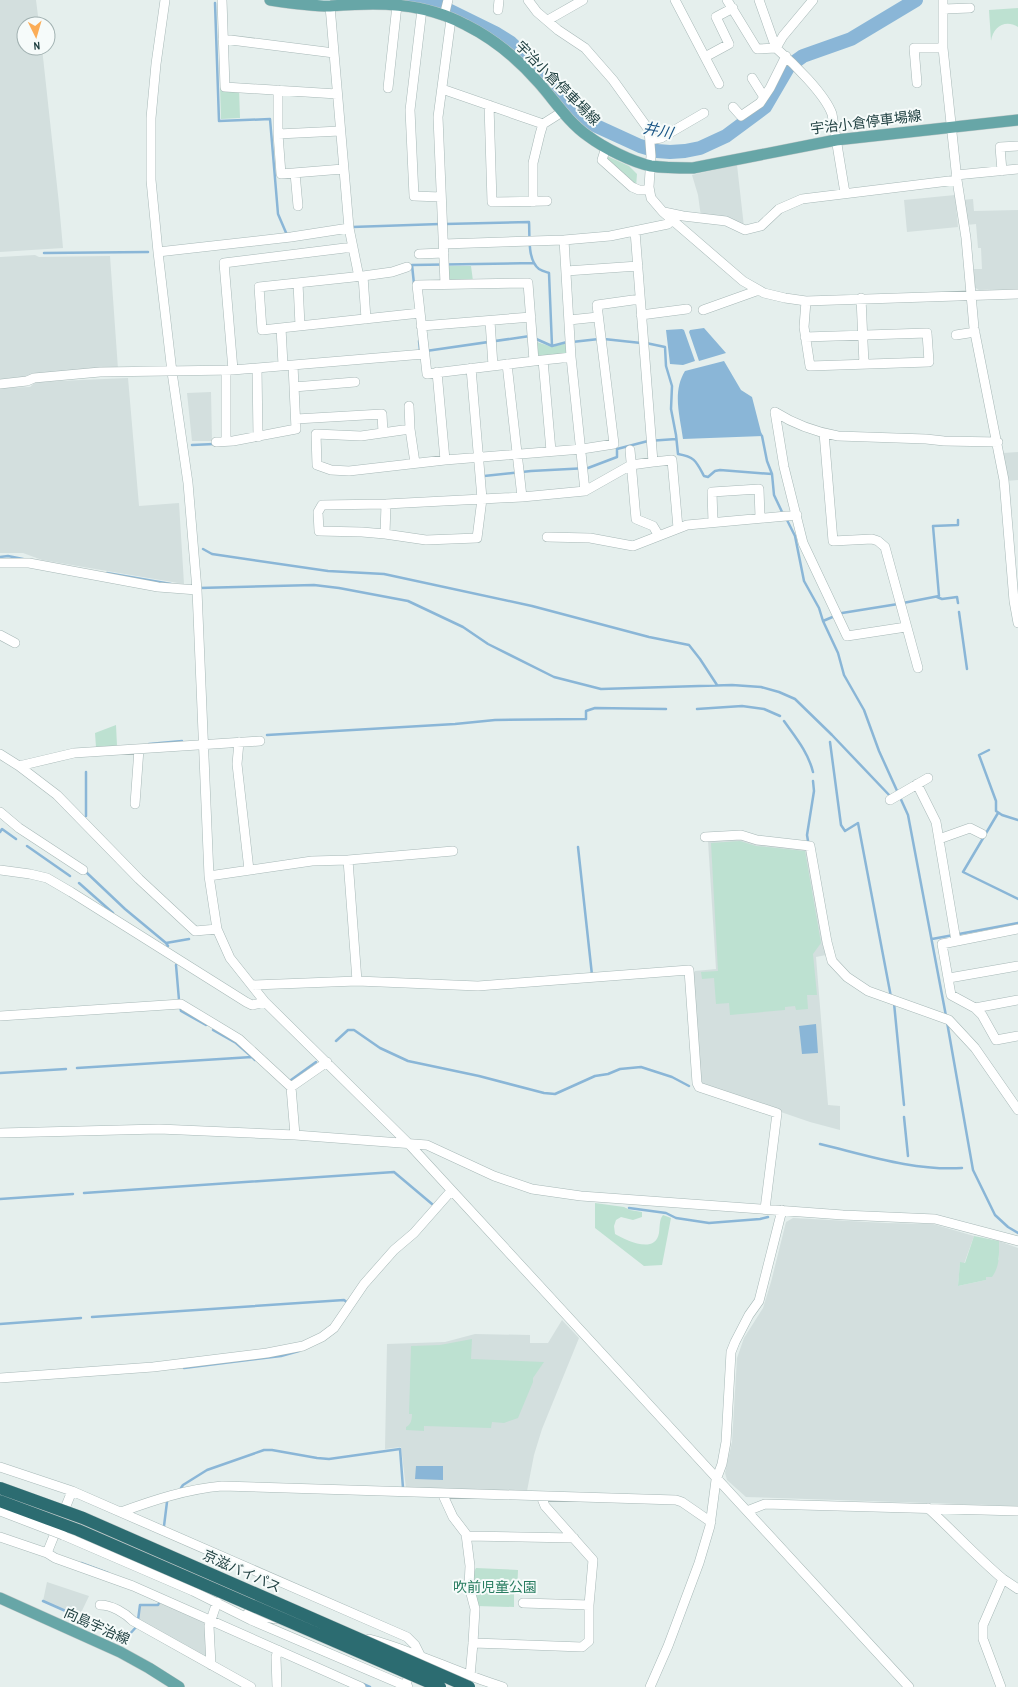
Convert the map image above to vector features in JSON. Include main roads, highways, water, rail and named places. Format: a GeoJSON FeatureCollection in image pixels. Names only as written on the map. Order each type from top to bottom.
{"type":"FeatureCollection","features":[{"type":"Feature","properties":{"kind":"highway","name":"京滋バイパス"},"geometry":{"type":"LineString","coordinates":[[0,1488],[83,1518],[469,1682]]}},
{"type":"Feature","properties":{"kind":"highway","name":"京滋バイパス"},"geometry":{"type":"LineString","coordinates":[[0,1501],[78,1530],[440,1687]]}},
{"type":"Feature","properties":{"kind":"main road","name":"宇治小倉停車場線"},"geometry":{"type":"LineString","coordinates":[[270,0],[295,4],[326,3],[397,5],[447,11],[517,60],[539,83],[562,112],[588,136],[606,147],[640,163],[651,161],[666,168],[693,168],[836,140],[1018,120]]}},
{"type":"Feature","properties":{"kind":"main road","name":"向島宇治線"},"geometry":{"type":"LineString","coordinates":[[0,1598],[120,1652],[179,1687]]}},
{"type":"Feature","properties":{"kind":"water"},"geometry":{"type":"Polygon","coordinates":[[[704,328],[726,353],[699,361],[689,332],[690,330],[704,328]]]}},
{"type":"Feature","properties":{"kind":"water"},"geometry":{"type":"Polygon","coordinates":[[[666,330],[684,330],[695,361],[683,365],[670,364],[666,330]]]}},
{"type":"Feature","properties":{"kind":"water"},"geometry":{"type":"Polygon","coordinates":[[[724,361],[741,390],[752,397],[763,436],[683,439],[678,396],[681,379],[685,371],[724,361]]]}},
{"type":"Feature","properties":{"kind":"water"},"geometry":{"type":"Polygon","coordinates":[[[816,1024],[818,1053],[802,1054],[799,1026],[816,1024]]]}},
{"type":"Feature","properties":{"kind":"water"},"geometry":{"type":"Polygon","coordinates":[[[416,1466],[443,1466],[443,1480],[415,1479],[416,1466]]]}},
{"type":"Feature","properties":{"kind":"waterway","name":"井川"},"geometry":{"type":"LineString","coordinates":[[413,0],[438,5],[495,33],[511,43],[540,70],[566,105],[581,119],[640,146],[657,151],[670,152],[700,148],[726,136],[765,107],[789,66],[803,56],[851,39],[916,0]]}},
{"type":"Feature","properties":{"kind":"waterway"},"geometry":{"type":"LineString","coordinates":[[215,3],[219,121],[270,119],[278,214],[287,235]]}},
{"type":"Feature","properties":{"kind":"waterway"},"geometry":{"type":"LineString","coordinates":[[445,224],[529,222],[530,247],[533,260],[539,269],[549,273],[552,346]]}},
{"type":"Feature","properties":{"kind":"waterway"},"geometry":{"type":"LineString","coordinates":[[352,227],[440,224]]}},
{"type":"Feature","properties":{"kind":"waterway"},"geometry":{"type":"LineString","coordinates":[[44,253],[148,252]]}},
{"type":"Feature","properties":{"kind":"waterway"},"geometry":{"type":"LineString","coordinates":[[414,284],[412,265],[534,263]]}},
{"type":"Feature","properties":{"kind":"waterway"},"geometry":{"type":"LineString","coordinates":[[426,351],[530,336]]}},
{"type":"Feature","properties":{"kind":"waterway"},"geometry":{"type":"LineString","coordinates":[[534,338],[552,346],[567,342]]}},
{"type":"Feature","properties":{"kind":"waterway"},"geometry":{"type":"LineString","coordinates":[[572,342],[599,339]]}},
{"type":"Feature","properties":{"kind":"waterway"},"geometry":{"type":"LineString","coordinates":[[604,339],[641,343]]}},
{"type":"Feature","properties":{"kind":"waterway"},"geometry":{"type":"LineString","coordinates":[[419,341],[420,351]]}},
{"type":"Feature","properties":{"kind":"waterway"},"geometry":{"type":"LineString","coordinates":[[646,343],[665,347],[666,366],[672,386],[671,409],[678,454],[692,458],[697,463],[704,476],[708,477],[715,471],[720,470],[772,474],[774,495],[783,514]]}},
{"type":"Feature","properties":{"kind":"waterway"},"geometry":{"type":"LineString","coordinates":[[762,436],[767,461],[772,474]]}},
{"type":"Feature","properties":{"kind":"waterway"},"geometry":{"type":"LineString","coordinates":[[484,476],[531,471],[588,468],[617,457],[617,449],[648,441],[676,439]]}},
{"type":"Feature","properties":{"kind":"waterway"},"geometry":{"type":"LineString","coordinates":[[192,445],[214,444]]}},
{"type":"Feature","properties":{"kind":"waterway"},"geometry":{"type":"LineString","coordinates":[[786,518],[795,536],[804,581],[819,608],[823,621],[838,653],[844,675],[864,710],[879,751],[908,815],[946,1016]]}},
{"type":"Feature","properties":{"kind":"waterway"},"geometry":{"type":"LineString","coordinates":[[903,603],[939,596],[933,526],[958,525],[958,520]]}},
{"type":"Feature","properties":{"kind":"waterway"},"geometry":{"type":"LineString","coordinates":[[203,549],[212,554],[328,571],[384,574],[532,606],[649,637],[689,645],[717,685]]}},
{"type":"Feature","properties":{"kind":"waterway"},"geometry":{"type":"LineString","coordinates":[[0,557],[8,556],[23,559]]}},
{"type":"Feature","properties":{"kind":"waterway"},"geometry":{"type":"LineString","coordinates":[[107,573],[171,584]]}},
{"type":"Feature","properties":{"kind":"waterway"},"geometry":{"type":"LineString","coordinates":[[199,588],[314,585],[339,588],[408,601],[463,627],[488,644],[554,677],[601,689],[732,685],[761,687],[779,692],[795,699],[832,735],[891,797]]}},
{"type":"Feature","properties":{"kind":"waterway"},"geometry":{"type":"LineString","coordinates":[[937,597],[942,599],[957,597],[958,603]]}},
{"type":"Feature","properties":{"kind":"waterway"},"geometry":{"type":"LineString","coordinates":[[823,621],[842,613],[898,604]]}},
{"type":"Feature","properties":{"kind":"waterway"},"geometry":{"type":"LineString","coordinates":[[959,612],[967,669]]}},
{"type":"Feature","properties":{"kind":"waterway"},"geometry":{"type":"LineString","coordinates":[[697,709],[742,706],[764,709],[780,716]]}},
{"type":"Feature","properties":{"kind":"waterway"},"geometry":{"type":"LineString","coordinates":[[267,735],[455,724],[495,720],[586,719],[586,711],[595,708],[666,709]]}},
{"type":"Feature","properties":{"kind":"waterway"},"geometry":{"type":"LineString","coordinates":[[784,721],[805,752],[813,772]]}},
{"type":"Feature","properties":{"kind":"waterway"},"geometry":{"type":"LineString","coordinates":[[149,744],[182,741]]}},
{"type":"Feature","properties":{"kind":"waterway"},"geometry":{"type":"LineString","coordinates":[[830,742],[841,825],[845,831],[858,823],[891,997]]}},
{"type":"Feature","properties":{"kind":"waterway"},"geometry":{"type":"LineString","coordinates":[[989,750],[979,755],[996,801],[996,811],[1002,815],[1018,820]]}},
{"type":"Feature","properties":{"kind":"waterway"},"geometry":{"type":"LineString","coordinates":[[86,772],[86,816]]}},
{"type":"Feature","properties":{"kind":"waterway"},"geometry":{"type":"LineString","coordinates":[[808,841],[807,835],[814,791],[813,781]]}},
{"type":"Feature","properties":{"kind":"waterway"},"geometry":{"type":"LineString","coordinates":[[998,813],[963,872],[1018,899]]}},
{"type":"Feature","properties":{"kind":"waterway"},"geometry":{"type":"LineString","coordinates":[[0,832],[2,829],[16,839]]}},
{"type":"Feature","properties":{"kind":"waterway"},"geometry":{"type":"LineString","coordinates":[[27,846],[70,876]]}},
{"type":"Feature","properties":{"kind":"waterway"},"geometry":{"type":"LineString","coordinates":[[578,847],[592,975]]}},
{"type":"Feature","properties":{"kind":"waterway"},"geometry":{"type":"LineString","coordinates":[[87,873],[125,909],[168,946]]}},
{"type":"Feature","properties":{"kind":"waterway"},"geometry":{"type":"LineString","coordinates":[[79,883],[113,913]]}},
{"type":"Feature","properties":{"kind":"waterway"},"geometry":{"type":"LineString","coordinates":[[932,939],[1018,923]]}},
{"type":"Feature","properties":{"kind":"waterway"},"geometry":{"type":"LineString","coordinates":[[166,943],[189,939]]}},
{"type":"Feature","properties":{"kind":"waterway"},"geometry":{"type":"LineString","coordinates":[[176,965],[179,1000]]}},
{"type":"Feature","properties":{"kind":"waterway"},"geometry":{"type":"LineString","coordinates":[[894,1003],[904,1105]]}},
{"type":"Feature","properties":{"kind":"waterway"},"geometry":{"type":"LineString","coordinates":[[180,1006],[181,1011],[206,1025]]}},
{"type":"Feature","properties":{"kind":"waterway"},"geometry":{"type":"LineString","coordinates":[[947,1022],[973,1170],[995,1215],[1008,1227],[1018,1233]]}},
{"type":"Feature","properties":{"kind":"waterway"},"geometry":{"type":"LineString","coordinates":[[213,1030],[236,1043],[252,1057]]}},
{"type":"Feature","properties":{"kind":"waterway"},"geometry":{"type":"LineString","coordinates":[[336,1041],[348,1030],[354,1030],[380,1048],[408,1061],[479,1076],[544,1093],[555,1094],[595,1076],[608,1074],[620,1069],[641,1067],[672,1077],[689,1086]]}},
{"type":"Feature","properties":{"kind":"waterway"},"geometry":{"type":"LineString","coordinates":[[77,1068],[252,1057],[255,1060]]}},
{"type":"Feature","properties":{"kind":"waterway"},"geometry":{"type":"LineString","coordinates":[[291,1080],[316,1062]]}},
{"type":"Feature","properties":{"kind":"waterway"},"geometry":{"type":"LineString","coordinates":[[0,1073],[66,1069]]}},
{"type":"Feature","properties":{"kind":"waterway"},"geometry":{"type":"LineString","coordinates":[[904,1117],[908,1156]]}},
{"type":"Feature","properties":{"kind":"waterway"},"geometry":{"type":"LineString","coordinates":[[820,1144],[908,1165],[962,1168]]}},
{"type":"Feature","properties":{"kind":"waterway"},"geometry":{"type":"LineString","coordinates":[[84,1193],[394,1172],[432,1204]]}},
{"type":"Feature","properties":{"kind":"waterway"},"geometry":{"type":"LineString","coordinates":[[0,1199],[73,1194]]}},
{"type":"Feature","properties":{"kind":"waterway"},"geometry":{"type":"LineString","coordinates":[[629,1208],[666,1213],[676,1218],[709,1223],[768,1217]]}},
{"type":"Feature","properties":{"kind":"waterway"},"geometry":{"type":"LineString","coordinates":[[92,1317],[344,1300],[348,1303]]}},
{"type":"Feature","properties":{"kind":"waterway"},"geometry":{"type":"LineString","coordinates":[[0,1324],[81,1318]]}},
{"type":"Feature","properties":{"kind":"waterway"},"geometry":{"type":"LineString","coordinates":[[184,1368],[281,1356],[299,1351]]}},
{"type":"Feature","properties":{"kind":"waterway"},"geometry":{"type":"LineString","coordinates":[[181,1488],[183,1485],[207,1470],[264,1450],[329,1459],[400,1449],[403,1488]]}},
{"type":"Feature","properties":{"kind":"waterway"},"geometry":{"type":"LineString","coordinates":[[164,1526],[167,1502]]}},
{"type":"Feature","properties":{"kind":"waterway"},"geometry":{"type":"LineString","coordinates":[[81,1563],[108,1573]]}},
{"type":"Feature","properties":{"kind":"waterway"},"geometry":{"type":"LineString","coordinates":[[43,1601],[104,1628],[128,1636],[137,1626]]}},
{"type":"Feature","properties":{"kind":"waterway"},"geometry":{"type":"LineString","coordinates":[[138,1620],[140,1605],[158,1605],[160,1601]]}},
{"type":"Feature","properties":{"kind":"waterway"},"geometry":{"type":"LineString","coordinates":[[363,1684],[370,1687]]}},
{"type":"Feature","properties":{"kind":"park label","name":"吹前児童公園"},"geometry":{"type":"Point","coordinates":[495,1587]}}]}
